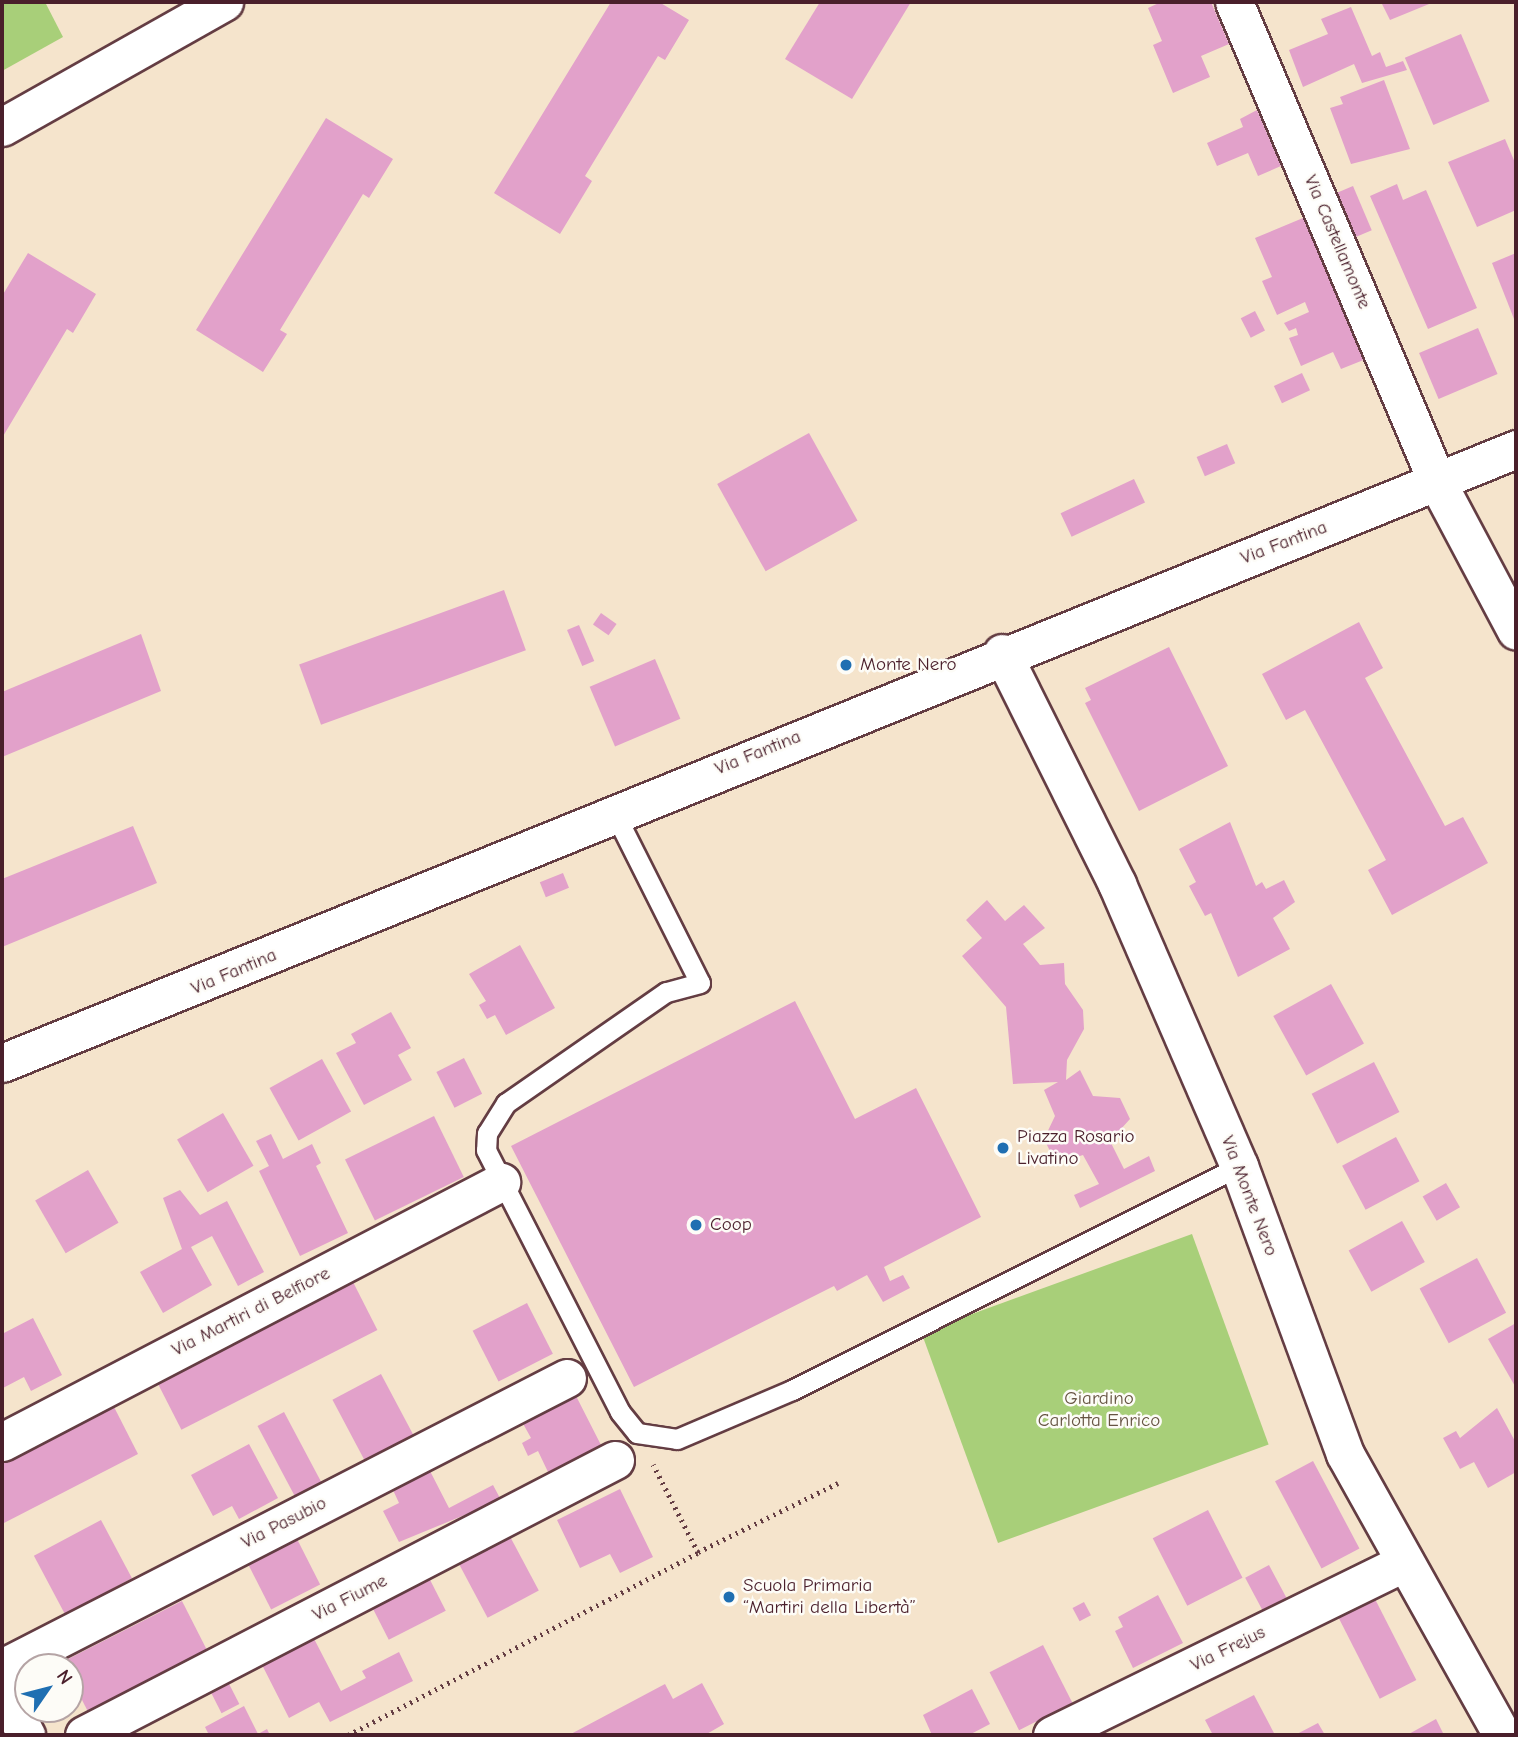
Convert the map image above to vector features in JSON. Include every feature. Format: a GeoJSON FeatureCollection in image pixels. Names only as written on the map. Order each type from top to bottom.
{"type":"FeatureCollection","features":[{"type":"Feature","properties":{"kind":"street"},"geometry":{"type":"LineString","coordinates":[[2,127],[224,2]]}},
{"type":"Feature","properties":{"kind":"street","name":"Via Castellamonte"},"geometry":{"type":"LineString","coordinates":[[1234,2],[1438,484],[1516,631]]}},
{"type":"Feature","properties":{"kind":"street","name":"Via Fantina"},"geometry":{"type":"LineString","coordinates":[[2,1063],[1002,653],[1438,484],[1516,449]]}},
{"type":"Feature","properties":{"kind":"street","name":"Via Monte Nero"},"geometry":{"type":"LineString","coordinates":[[1002,653],[1117,884],[1239,1166],[1334,1429],[1502,1735]]}},
{"type":"Feature","properties":{"kind":"street","name":"Via Martiri di Belfiore"},"geometry":{"type":"LineString","coordinates":[[2,1441],[500,1182]]}},
{"type":"Feature","properties":{"kind":"street","name":"Via Pasubio"},"geometry":{"type":"LineString","coordinates":[[2,1668],[567,1378]]}},
{"type":"Feature","properties":{"kind":"street","name":"Via Fiume"},"geometry":{"type":"LineString","coordinates":[[84,1735],[626,1446]]}},
{"type":"Feature","properties":{"kind":"street","name":"Via Frejus"},"geometry":{"type":"LineString","coordinates":[[1052,1735],[1405,1562]]}},
{"type":"Feature","properties":{"kind":"street"},"geometry":{"type":"LineString","coordinates":[[2,1688],[26,1735]]}},
{"type":"Feature","properties":{"kind":"lane"},"geometry":{"type":"LineString","coordinates":[[614,812],[700,983],[666,992],[506,1103],[487,1133],[491,1167],[620,1412],[626,1446],[677,1439],[792,1390],[1239,1166]]}},
{"type":"Feature","properties":{"kind":"path"},"geometry":{"type":"LineString","coordinates":[[626,1446],[698,1553]]}},
{"type":"Feature","properties":{"kind":"path"},"geometry":{"type":"LineString","coordinates":[[348,1735],[838,1483]]}},
{"type":"Feature","properties":{"kind":"green space"},"geometry":{"type":"Polygon","coordinates":[[[2,2],[45,2],[63,37],[2,71],[2,2]]]}},
{"type":"Feature","properties":{"kind":"green space","name":"Giardino Carlotta Enrico"},"geometry":{"type":"Polygon","coordinates":[[[1192,1234],[1269,1444],[998,1543],[921,1333],[1192,1234]]]}},
{"type":"Feature","properties":{"kind":"building"},"geometry":{"type":"Polygon","coordinates":[[[611,2],[659,2],[689,20],[665,60],[658,56],[585,176],[592,181],[560,234],[494,193],[611,2]]]}},
{"type":"Feature","properties":{"kind":"building"},"geometry":{"type":"Polygon","coordinates":[[[820,2],[911,2],[852,99],[785,59],[820,2]]]}},
{"type":"Feature","properties":{"kind":"building"},"geometry":{"type":"Polygon","coordinates":[[[1161,2],[1211,2],[1229,44],[1201,56],[1210,77],[1173,93],[1153,45],[1162,41],[1148,8],[1161,2]]]}},
{"type":"Feature","properties":{"kind":"building"},"geometry":{"type":"Polygon","coordinates":[[[1381,2],[1434,2],[1390,20],[1381,2]]]}},
{"type":"Feature","properties":{"kind":"building"},"geometry":{"type":"Polygon","coordinates":[[[1351,7],[1372,56],[1380,52],[1386,67],[1403,61],[1407,70],[1362,83],[1354,64],[1303,87],[1289,50],[1328,34],[1321,19],[1351,7]]]}},
{"type":"Feature","properties":{"kind":"building"},"geometry":{"type":"Polygon","coordinates":[[[1461,34],[1490,101],[1433,125],[1405,58],[1461,34]]]}},
{"type":"Feature","properties":{"kind":"building"},"geometry":{"type":"Polygon","coordinates":[[[1384,80],[1410,149],[1351,164],[1330,108],[1343,104],[1340,97],[1384,80]]]}},
{"type":"Feature","properties":{"kind":"building"},"geometry":{"type":"Polygon","coordinates":[[[1257,110],[1281,166],[1258,176],[1248,153],[1217,166],[1207,143],[1243,127],[1240,119],[1257,110]]]}},
{"type":"Feature","properties":{"kind":"building"},"geometry":{"type":"Polygon","coordinates":[[[326,118],[393,159],[369,198],[363,194],[280,330],[287,334],[263,372],[196,330],[326,118]]]}},
{"type":"Feature","properties":{"kind":"building"},"geometry":{"type":"Polygon","coordinates":[[[1505,139],[1516,165],[1516,210],[1477,227],[1448,162],[1505,139]]]}},
{"type":"Feature","properties":{"kind":"building"},"geometry":{"type":"Polygon","coordinates":[[[1397,184],[1403,200],[1426,190],[1477,308],[1428,329],[1370,196],[1397,184]]]}},
{"type":"Feature","properties":{"kind":"building"},"geometry":{"type":"Polygon","coordinates":[[[1353,186],[1372,230],[1349,240],[1330,196],[1353,186]]]}},
{"type":"Feature","properties":{"kind":"building"},"geometry":{"type":"Polygon","coordinates":[[[1303,218],[1366,359],[1341,369],[1333,352],[1301,366],[1289,338],[1298,335],[1296,328],[1289,331],[1284,323],[1309,312],[1305,302],[1277,315],[1262,281],[1272,277],[1255,238],[1303,218]]]}},
{"type":"Feature","properties":{"kind":"building"},"geometry":{"type":"Polygon","coordinates":[[[28,253],[96,294],[73,333],[67,329],[2,438],[2,296],[28,253]]]}},
{"type":"Feature","properties":{"kind":"building"},"geometry":{"type":"Polygon","coordinates":[[[1516,253],[1516,324],[1492,263],[1516,253]]]}},
{"type":"Feature","properties":{"kind":"building"},"geometry":{"type":"Polygon","coordinates":[[[1255,311],[1265,331],[1251,338],[1241,318],[1255,311]]]}},
{"type":"Feature","properties":{"kind":"building"},"geometry":{"type":"Polygon","coordinates":[[[1478,328],[1498,374],[1439,399],[1419,353],[1478,328]]]}},
{"type":"Feature","properties":{"kind":"building"},"geometry":{"type":"Polygon","coordinates":[[[1302,373],[1310,390],[1282,403],[1274,386],[1302,373]]]}},
{"type":"Feature","properties":{"kind":"building"},"geometry":{"type":"Polygon","coordinates":[[[809,433],[857,520],[766,571],[717,484],[809,433]]]}},
{"type":"Feature","properties":{"kind":"building"},"geometry":{"type":"Polygon","coordinates":[[[1227,444],[1235,463],[1205,476],[1197,457],[1227,444]]]}},
{"type":"Feature","properties":{"kind":"building"},"geometry":{"type":"Polygon","coordinates":[[[1134,479],[1145,503],[1072,537],[1061,513],[1134,479]]]}},
{"type":"Feature","properties":{"kind":"building"},"geometry":{"type":"Polygon","coordinates":[[[504,590],[526,650],[321,725],[299,665],[504,590]]]}},
{"type":"Feature","properties":{"kind":"building"},"geometry":{"type":"Polygon","coordinates":[[[601,613],[617,624],[609,635],[593,624],[601,613]]]}},
{"type":"Feature","properties":{"kind":"building"},"geometry":{"type":"Polygon","coordinates":[[[1359,622],[1383,668],[1365,678],[1445,826],[1463,817],[1488,863],[1392,915],[1368,870],[1386,860],[1305,710],[1286,720],[1262,674],[1359,622]]]}},
{"type":"Feature","properties":{"kind":"building"},"geometry":{"type":"Polygon","coordinates":[[[579,625],[594,661],[582,666],[567,630],[579,625]]]}},
{"type":"Feature","properties":{"kind":"building"},"geometry":{"type":"Polygon","coordinates":[[[141,634],[161,691],[2,757],[2,692],[141,634]]]}},
{"type":"Feature","properties":{"kind":"building"},"geometry":{"type":"Polygon","coordinates":[[[1169,647],[1228,766],[1139,811],[1085,703],[1091,700],[1085,688],[1169,647]]]}},
{"type":"Feature","properties":{"kind":"building"},"geometry":{"type":"Polygon","coordinates":[[[655,659],[680,719],[615,747],[590,687],[655,659]]]}},
{"type":"Feature","properties":{"kind":"building"},"geometry":{"type":"Polygon","coordinates":[[[1230,822],[1256,886],[1262,882],[1266,889],[1284,880],[1295,902],[1273,918],[1290,949],[1238,977],[1211,913],[1205,916],[1189,886],[1196,882],[1179,849],[1230,822]]]}},
{"type":"Feature","properties":{"kind":"building"},"geometry":{"type":"Polygon","coordinates":[[[133,826],[157,883],[2,947],[2,879],[133,826]]]}},
{"type":"Feature","properties":{"kind":"building"},"geometry":{"type":"Polygon","coordinates":[[[563,873],[569,888],[546,897],[540,882],[563,873]]]}},
{"type":"Feature","properties":{"kind":"building"},"geometry":{"type":"Polygon","coordinates":[[[987,900],[1005,921],[1024,905],[1045,928],[1023,944],[1040,965],[1064,963],[1065,984],[1083,1010],[1084,1029],[1067,1060],[1066,1080],[1080,1070],[1093,1096],[1120,1098],[1130,1119],[1110,1141],[1124,1169],[1149,1156],[1155,1171],[1080,1208],[1074,1195],[1099,1184],[1083,1155],[1067,1160],[1052,1155],[1044,1139],[1055,1116],[1044,1090],[1058,1082],[1013,1084],[1006,1007],[962,956],[982,938],[966,920],[987,900]]]}},
{"type":"Feature","properties":{"kind":"building"},"geometry":{"type":"Polygon","coordinates":[[[520,945],[555,1008],[506,1035],[495,1015],[487,1019],[479,1005],[486,1001],[469,974],[520,945]]]}},
{"type":"Feature","properties":{"kind":"building"},"geometry":{"type":"Polygon","coordinates":[[[1331,984],[1364,1043],[1306,1075],[1273,1016],[1331,984]]]}},
{"type":"Feature","properties":{"kind":"building"},"geometry":{"type":"Polygon","coordinates":[[[795,1001],[855,1119],[916,1088],[981,1217],[884,1267],[890,1281],[903,1275],[910,1288],[883,1302],[867,1275],[837,1291],[834,1286],[634,1387],[511,1146],[795,1001]]]}},
{"type":"Feature","properties":{"kind":"building"},"geometry":{"type":"Polygon","coordinates":[[[391,1012],[411,1048],[398,1055],[412,1080],[364,1105],[336,1053],[356,1043],[351,1034],[391,1012]]]}},
{"type":"Feature","properties":{"kind":"building"},"geometry":{"type":"Polygon","coordinates":[[[464,1058],[482,1094],[455,1108],[436,1072],[464,1058]]]}},
{"type":"Feature","properties":{"kind":"building"},"geometry":{"type":"Polygon","coordinates":[[[322,1059],[351,1111],[299,1141],[270,1088],[322,1059]]]}},
{"type":"Feature","properties":{"kind":"building"},"geometry":{"type":"Polygon","coordinates":[[[1374,1062],[1399,1112],[1337,1144],[1312,1094],[1374,1062]]]}},
{"type":"Feature","properties":{"kind":"building"},"geometry":{"type":"Polygon","coordinates":[[[223,1113],[254,1166],[208,1192],[177,1140],[223,1113]]]}},
{"type":"Feature","properties":{"kind":"building"},"geometry":{"type":"Polygon","coordinates":[[[434,1116],[464,1177],[375,1221],[345,1159],[434,1116]]]}},
{"type":"Feature","properties":{"kind":"building"},"geometry":{"type":"Polygon","coordinates":[[[271,1134],[283,1159],[312,1144],[321,1163],[316,1166],[348,1233],[300,1256],[259,1171],[269,1166],[256,1141],[271,1134]]]}},
{"type":"Feature","properties":{"kind":"building"},"geometry":{"type":"Polygon","coordinates":[[[1396,1137],[1419,1181],[1366,1210],[1342,1166],[1396,1137]]]}},
{"type":"Feature","properties":{"kind":"building"},"geometry":{"type":"Polygon","coordinates":[[[88,1170],[118,1223],[66,1253],[35,1200],[88,1170]]]}},
{"type":"Feature","properties":{"kind":"building"},"geometry":{"type":"Polygon","coordinates":[[[1446,1183],[1460,1207],[1437,1221],[1423,1196],[1446,1183]]]}},
{"type":"Feature","properties":{"kind":"building"},"geometry":{"type":"Polygon","coordinates":[[[180,1190],[200,1215],[227,1201],[264,1272],[238,1286],[212,1236],[191,1247],[212,1285],[163,1313],[140,1272],[182,1249],[163,1198],[180,1190]]]}},
{"type":"Feature","properties":{"kind":"building"},"geometry":{"type":"Polygon","coordinates":[[[1402,1221],[1425,1262],[1371,1292],[1349,1251],[1402,1221]]]}},
{"type":"Feature","properties":{"kind":"building"},"geometry":{"type":"Polygon","coordinates":[[[1477,1258],[1506,1313],[1449,1343],[1420,1289],[1477,1258]]]}},
{"type":"Feature","properties":{"kind":"building"},"geometry":{"type":"Polygon","coordinates":[[[352,1280],[377,1330],[181,1430],[156,1380],[352,1280]]]}},
{"type":"Feature","properties":{"kind":"building"},"geometry":{"type":"Polygon","coordinates":[[[527,1303],[553,1354],[499,1381],[473,1331],[527,1303]]]}},
{"type":"Feature","properties":{"kind":"building"},"geometry":{"type":"Polygon","coordinates":[[[33,1318],[62,1375],[31,1391],[24,1377],[3,1388],[2,1334],[33,1318]]]}},
{"type":"Feature","properties":{"kind":"building"},"geometry":{"type":"Polygon","coordinates":[[[1516,1323],[1516,1388],[1488,1339],[1516,1323]]]}},
{"type":"Feature","properties":{"kind":"building"},"geometry":{"type":"Polygon","coordinates":[[[381,1374],[413,1435],[365,1461],[332,1400],[381,1374]]]}},
{"type":"Feature","properties":{"kind":"building"},"geometry":{"type":"Polygon","coordinates":[[[574,1392],[601,1445],[548,1472],[538,1451],[528,1456],[522,1443],[531,1438],[521,1420],[574,1392]]]}},
{"type":"Feature","properties":{"kind":"building"},"geometry":{"type":"Polygon","coordinates":[[[112,1403],[138,1454],[2,1524],[2,1460],[112,1403]]]}},
{"type":"Feature","properties":{"kind":"building"},"geometry":{"type":"Polygon","coordinates":[[[1497,1408],[1516,1443],[1516,1472],[1488,1488],[1474,1462],[1460,1469],[1443,1438],[1456,1431],[1460,1438],[1497,1408]]]}},
{"type":"Feature","properties":{"kind":"building"},"geometry":{"type":"Polygon","coordinates":[[[284,1412],[322,1484],[296,1498],[258,1426],[284,1412]]]}},
{"type":"Feature","properties":{"kind":"building"},"geometry":{"type":"Polygon","coordinates":[[[249,1444],[278,1498],[239,1519],[232,1506],[213,1516],[191,1475],[249,1444]]]}},
{"type":"Feature","properties":{"kind":"building"},"geometry":{"type":"Polygon","coordinates":[[[1313,1461],[1359,1548],[1322,1569],[1275,1481],[1313,1461]]]}},
{"type":"Feature","properties":{"kind":"building"},"geometry":{"type":"Polygon","coordinates":[[[430,1471],[449,1508],[493,1485],[501,1500],[399,1542],[383,1511],[399,1503],[393,1490],[430,1471]]]}},
{"type":"Feature","properties":{"kind":"building"},"geometry":{"type":"Polygon","coordinates":[[[620,1489],[653,1557],[620,1573],[610,1554],[580,1568],[557,1520],[620,1489]]]}},
{"type":"Feature","properties":{"kind":"building"},"geometry":{"type":"Polygon","coordinates":[[[1208,1510],[1243,1578],[1187,1606],[1153,1538],[1208,1510]]]}},
{"type":"Feature","properties":{"kind":"building"},"geometry":{"type":"Polygon","coordinates":[[[101,1520],[132,1578],[65,1614],[34,1556],[101,1520]]]}},
{"type":"Feature","properties":{"kind":"building"},"geometry":{"type":"Polygon","coordinates":[[[505,1527],[539,1591],[488,1618],[454,1554],[505,1527]]]}},
{"type":"Feature","properties":{"kind":"building"},"geometry":{"type":"Polygon","coordinates":[[[297,1539],[320,1584],[271,1609],[248,1564],[297,1539]]]}},
{"type":"Feature","properties":{"kind":"building"},"geometry":{"type":"Polygon","coordinates":[[[1269,1565],[1288,1600],[1264,1613],[1245,1578],[1269,1565]]]}},
{"type":"Feature","properties":{"kind":"building"},"geometry":{"type":"Polygon","coordinates":[[[424,1568],[446,1611],[389,1640],[367,1597],[424,1568]]]}},
{"type":"Feature","properties":{"kind":"building"},"geometry":{"type":"Polygon","coordinates":[[[1158,1595],[1183,1643],[1133,1668],[1115,1631],[1123,1627],[1118,1617],[1158,1595]]]}},
{"type":"Feature","properties":{"kind":"building"},"geometry":{"type":"Polygon","coordinates":[[[1375,1599],[1416,1680],[1380,1699],[1338,1618],[1375,1599]]]}},
{"type":"Feature","properties":{"kind":"building"},"geometry":{"type":"Polygon","coordinates":[[[182,1601],[207,1651],[88,1712],[84,1704],[84,1653],[80,1653],[182,1601]]]}},
{"type":"Feature","properties":{"kind":"building"},"geometry":{"type":"Polygon","coordinates":[[[1084,1602],[1091,1615],[1080,1621],[1073,1608],[1084,1602]]]}},
{"type":"Feature","properties":{"kind":"building"},"geometry":{"type":"Polygon","coordinates":[[[309,1629],[341,1691],[366,1678],[362,1671],[399,1652],[413,1681],[330,1722],[319,1702],[289,1718],[257,1655],[309,1629]]]}},
{"type":"Feature","properties":{"kind":"building"},"geometry":{"type":"Polygon","coordinates":[[[1043,1645],[1073,1703],[1019,1730],[990,1672],[1043,1645]]]}},
{"type":"Feature","properties":{"kind":"building"},"geometry":{"type":"Polygon","coordinates":[[[223,1672],[239,1704],[222,1713],[205,1681],[223,1672]]]}},
{"type":"Feature","properties":{"kind":"building"},"geometry":{"type":"Polygon","coordinates":[[[702,1683],[724,1724],[705,1735],[569,1735],[665,1684],[673,1699],[702,1683]]]}},
{"type":"Feature","properties":{"kind":"building"},"geometry":{"type":"Polygon","coordinates":[[[972,1689],[990,1724],[969,1735],[932,1735],[923,1715],[972,1689]]]}},
{"type":"Feature","properties":{"kind":"building"},"geometry":{"type":"Polygon","coordinates":[[[1254,1695],[1275,1735],[1213,1735],[1205,1720],[1254,1695]]]}},
{"type":"Feature","properties":{"kind":"building"},"geometry":{"type":"Polygon","coordinates":[[[244,1706],[258,1734],[267,1729],[270,1735],[209,1735],[205,1727],[244,1706]]]}},
{"type":"Feature","properties":{"kind":"building"},"geometry":{"type":"Polygon","coordinates":[[[1436,1719],[1444,1735],[1407,1735],[1436,1719]]]}},
{"type":"Feature","properties":{"kind":"building"},"geometry":{"type":"Polygon","coordinates":[[[1318,1723],[1325,1735],[1295,1735],[1318,1723]]]}},
{"type":"Feature","properties":{"kind":"place","name":"Monte Nero"},"geometry":{"type":"Point","coordinates":[846,665]}},
{"type":"Feature","properties":{"kind":"place","name":"Piazza Rosario Livatino"},"geometry":{"type":"Point","coordinates":[1003,1148]}},
{"type":"Feature","properties":{"kind":"place","name":"Coop"},"geometry":{"type":"Point","coordinates":[696,1225]}},
{"type":"Feature","properties":{"kind":"place","name":"Scuola Primaria “Martiri della Libertà”"},"geometry":{"type":"Point","coordinates":[729,1597]}}]}
